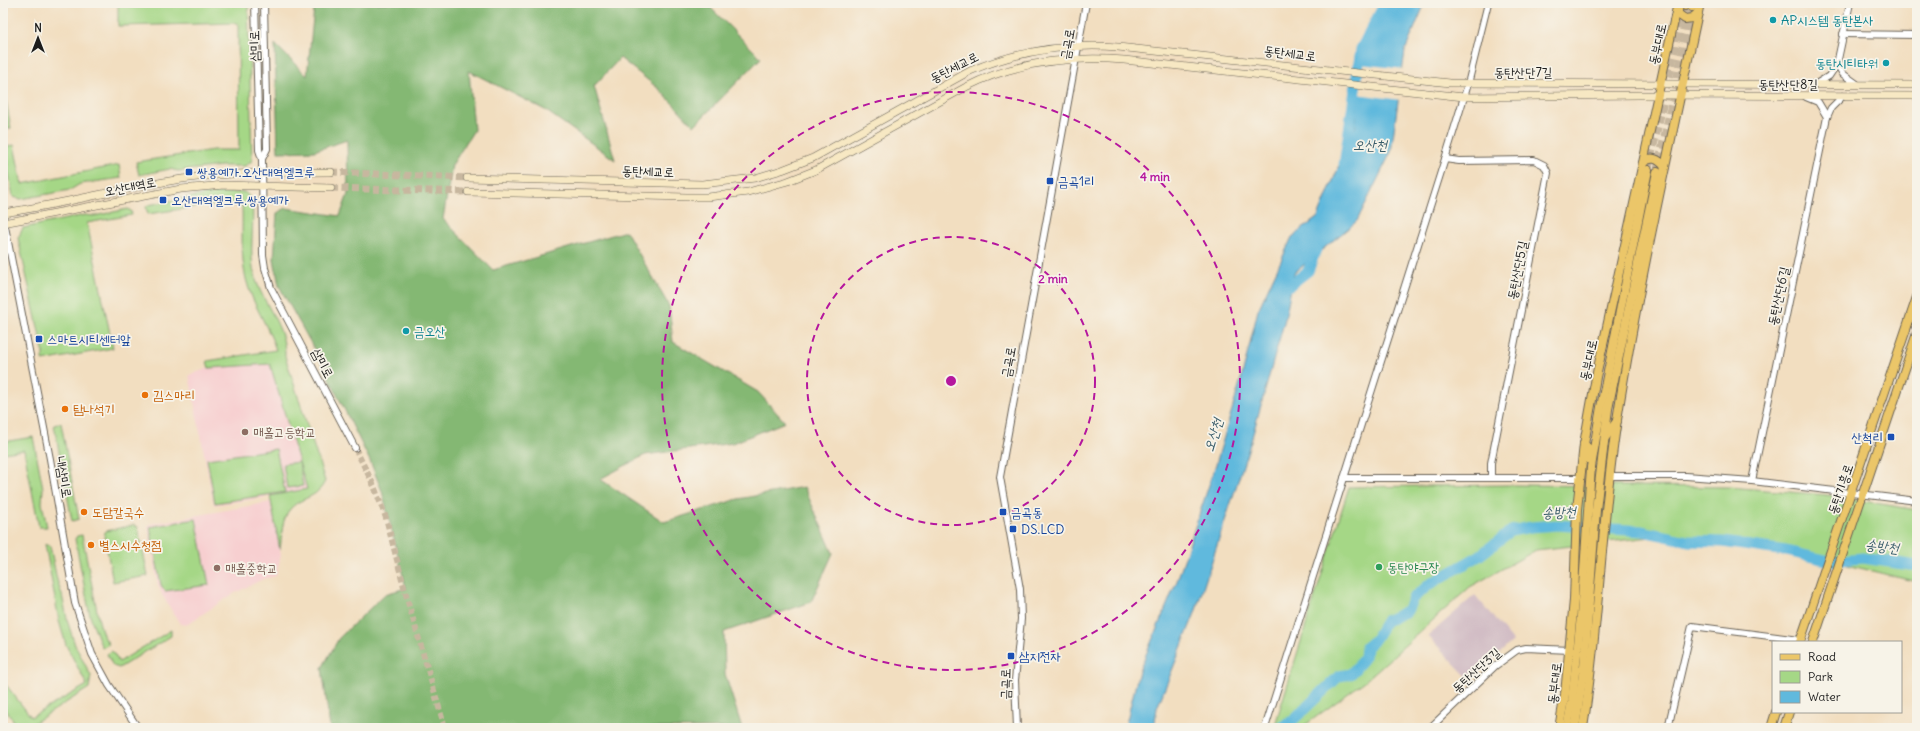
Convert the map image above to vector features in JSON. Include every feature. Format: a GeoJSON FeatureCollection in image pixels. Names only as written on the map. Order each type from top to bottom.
{"type":"FeatureCollection","features":[{"type":"Feature","properties":{"kind":"main road","name":"동부대로"},"geometry":{"type":"LineString","coordinates":[[1687,6],[1700,3]]}},
{"type":"Feature","properties":{"kind":"main road","name":"동부대로"},"geometry":{"type":"LineString","coordinates":[[1575,728],[1584,667],[1594,535],[1590,507],[1601,407],[1658,95],[1687,6]]}},
{"type":"Feature","properties":{"kind":"main road","name":"동부대로"},"geometry":{"type":"LineString","coordinates":[[1583,728],[1592,669],[1609,476],[1617,420],[1633,322],[1683,84],[1687,6]]}},
{"type":"Feature","properties":{"kind":"main road","name":"동탄세교로"},"geometry":{"type":"LineString","coordinates":[[468,178],[702,184],[755,178],[782,170],[813,158],[970,71],[996,60],[1024,52],[1078,45],[1118,47],[1437,83],[1468,84]]}},
{"type":"Feature","properties":{"kind":"main road","name":"동탄세교로"},"geometry":{"type":"LineString","coordinates":[[468,192],[701,197],[730,195],[761,189],[800,177],[834,162],[966,86],[988,76],[1042,62],[1075,58],[1124,60],[1434,95],[1464,97]]}},
{"type":"Feature","properties":{"kind":"main road","name":"동탄산단7길"},"geometry":{"type":"LineString","coordinates":[[1468,84],[1661,83]]}},
{"type":"Feature","properties":{"kind":"main road","name":"동탄산단8길"},"geometry":{"type":"LineString","coordinates":[[1661,83],[1917,85]]}},
{"type":"Feature","properties":{"kind":"main road","name":"동탄산단7길"},"geometry":{"type":"LineString","coordinates":[[1464,97],[1658,95]]}},
{"type":"Feature","properties":{"kind":"main road","name":"동탄산단8길"},"geometry":{"type":"LineString","coordinates":[[1658,95],[1917,96]]}},
{"type":"Feature","properties":{"kind":"main road"},"geometry":{"type":"LineString","coordinates":[[1645,166],[1646,159],[1655,159],[1662,162],[1665,167]]}},
{"type":"Feature","properties":{"kind":"main road","name":"동부대로"},"geometry":{"type":"LineString","coordinates":[[1560,728],[1570,650],[1574,600],[1577,508],[1584,444],[1596,377],[1645,166]]}},
{"type":"Feature","properties":{"kind":"main road"},"geometry":{"type":"LineString","coordinates":[[262,172],[331,172]]}},
{"type":"Feature","properties":{"kind":"main road","name":"오산대역로"},"geometry":{"type":"LineString","coordinates":[[3,219],[181,179],[262,172]]}},
{"type":"Feature","properties":{"kind":"main road","name":"동부대로"},"geometry":{"type":"LineString","coordinates":[[1567,728],[1572,701],[1581,616],[1585,534],[1604,439],[1608,409],[1657,172]]}},
{"type":"Feature","properties":{"kind":"main road","name":"오산대역로"},"geometry":{"type":"LineString","coordinates":[[3,219],[181,189],[224,185],[263,187]]}},
{"type":"Feature","properties":{"kind":"main road"},"geometry":{"type":"LineString","coordinates":[[263,187],[331,188]]}},
{"type":"Feature","properties":{"kind":"main road","name":"동탄기흥로"},"geometry":{"type":"LineString","coordinates":[[1800,641],[1917,298]]}},
{"type":"Feature","properties":{"kind":"main road","name":"동탄기흥로"},"geometry":{"type":"LineString","coordinates":[[1812,641],[1917,333]]}},
{"type":"Feature","properties":{"kind":"main road"},"geometry":{"type":"LineString","coordinates":[[1604,439],[1617,420]]}},
{"type":"Feature","properties":{"kind":"main road"},"geometry":{"type":"LineString","coordinates":[[1584,444],[1589,449],[1584,496],[1590,507]]}},
{"type":"Feature","properties":{"kind":"main road"},"geometry":{"type":"LineString","coordinates":[[1771,728],[1776,713]]}},
{"type":"Feature","properties":{"kind":"main road"},"geometry":{"type":"LineString","coordinates":[[1784,728],[1789,713]]}},
{"type":"Feature","properties":{"kind":"street","name":"삼미로"},"geometry":{"type":"LineString","coordinates":[[255,3],[258,150],[262,159],[265,268],[271,288],[355,448]]}},
{"type":"Feature","properties":{"kind":"street","name":"삼미로"},"geometry":{"type":"LineString","coordinates":[[262,159],[267,150],[264,3]]}},
{"type":"Feature","properties":{"kind":"street","name":"금곡로"},"geometry":{"type":"LineString","coordinates":[[1017,728],[1015,680],[1021,619],[1020,589],[1000,477],[1086,3]]}},
{"type":"Feature","properties":{"kind":"street"},"geometry":{"type":"LineString","coordinates":[[1265,728],[1445,159],[1468,84],[1488,3]]}},
{"type":"Feature","properties":{"kind":"street"},"geometry":{"type":"LineString","coordinates":[[1815,84],[1829,76],[1837,64],[1850,3]]}},
{"type":"Feature","properties":{"kind":"street"},"geometry":{"type":"LineString","coordinates":[[1843,34],[1917,35]]}},
{"type":"Feature","properties":{"kind":"street"},"geometry":{"type":"LineString","coordinates":[[1837,64],[1842,74],[1857,84]]}},
{"type":"Feature","properties":{"kind":"street"},"geometry":{"type":"LineString","coordinates":[[1803,96],[1818,102],[1827,117]]}},
{"type":"Feature","properties":{"kind":"street"},"geometry":{"type":"LineString","coordinates":[[1827,117],[1831,108],[1843,96]]}},
{"type":"Feature","properties":{"kind":"street","name":"동탄산단6길"},"geometry":{"type":"LineString","coordinates":[[1752,481],[1827,117]]}},
{"type":"Feature","properties":{"kind":"street","name":"동탄산단5길"},"geometry":{"type":"LineString","coordinates":[[1445,159],[1459,161],[1534,160],[1544,165],[1548,173],[1491,463],[1491,478]]}},
{"type":"Feature","properties":{"kind":"street","name":"내삼미로"},"geometry":{"type":"LineString","coordinates":[[3,219],[50,459],[75,603],[92,654],[109,685],[138,728]]}},
{"type":"Feature","properties":{"kind":"street"},"geometry":{"type":"LineString","coordinates":[[1609,476],[1686,476],[1752,481],[1851,492],[1917,502]]}},
{"type":"Feature","properties":{"kind":"street"},"geometry":{"type":"LineString","coordinates":[[1344,478],[1580,478]]}},
{"type":"Feature","properties":{"kind":"street"},"geometry":{"type":"LineString","coordinates":[[1668,728],[1692,626],[1800,641]]}},
{"type":"Feature","properties":{"kind":"street","name":"동탄산단3길"},"geometry":{"type":"LineString","coordinates":[[1430,728],[1495,666],[1516,650],[1526,648],[1570,650]]}},
{"type":"Feature","properties":{"kind":"shaded area","name":"매홀고등학교"},"geometry":{"type":"Polygon","coordinates":[[[270,364],[307,489],[284,495],[214,505],[189,375],[209,368],[270,364]]]}},
{"type":"Feature","properties":{"kind":"shaded area","name":"매홀중학교"},"geometry":{"type":"Polygon","coordinates":[[[271,502],[281,555],[276,576],[263,579],[233,594],[186,625],[180,624],[162,595],[158,585],[148,526],[150,524],[271,502]]]}},
{"type":"Feature","properties":{"kind":"shaded area"},"geometry":{"type":"Polygon","coordinates":[[[1475,595],[1513,641],[1470,680],[1428,636],[1475,595]]]}},
{"type":"Feature","properties":{"kind":"green space"},"geometry":{"type":"Polygon","coordinates":[[[118,3],[248,3],[252,161],[245,166],[222,166],[178,171],[170,169],[139,175],[136,162],[213,150],[239,150],[238,23],[118,26],[118,3]]]}},
{"type":"Feature","properties":{"kind":"green space"},"geometry":{"type":"Polygon","coordinates":[[[296,3],[706,3],[761,58],[694,126],[659,89],[620,58],[594,86],[615,160],[545,110],[469,71],[474,130],[452,165],[443,219],[493,270],[626,231],[669,306],[673,342],[758,392],[785,422],[733,443],[645,455],[600,479],[664,522],[738,499],[804,487],[833,553],[811,602],[724,632],[725,674],[742,728],[330,728],[322,668],[339,638],[385,594],[406,588],[382,491],[370,461],[317,354],[279,286],[274,259],[277,213],[286,208],[340,216],[348,194],[347,140],[314,151],[278,152],[275,44],[307,76],[314,9],[296,3]]]}},
{"type":"Feature","properties":{"kind":"green space"},"geometry":{"type":"Polygon","coordinates":[[[3,84],[11,128],[3,130],[3,84]]]}},
{"type":"Feature","properties":{"kind":"green space"},"geometry":{"type":"Polygon","coordinates":[[[14,145],[22,184],[119,165],[121,178],[80,184],[70,190],[21,199],[13,197],[4,147],[14,145]]]}},
{"type":"Feature","properties":{"kind":"green space"},"geometry":{"type":"Polygon","coordinates":[[[245,192],[252,200],[252,258],[255,277],[282,335],[285,356],[325,481],[318,491],[300,501],[288,512],[282,528],[280,550],[270,496],[307,489],[270,364],[209,368],[207,361],[276,350],[252,297],[246,279],[242,251],[242,205],[202,206],[148,214],[146,207],[148,205],[212,193],[245,192]]]}},
{"type":"Feature","properties":{"kind":"green space"},"geometry":{"type":"Polygon","coordinates":[[[128,209],[131,211],[132,215],[87,223],[113,348],[43,361],[43,350],[18,238],[23,228],[85,215],[94,216],[128,209]]]}},
{"type":"Feature","properties":{"kind":"green space"},"geometry":{"type":"Polygon","coordinates":[[[61,423],[79,519],[72,521],[54,425],[61,423]]]}},
{"type":"Feature","properties":{"kind":"green space"},"geometry":{"type":"Polygon","coordinates":[[[33,437],[43,488],[42,503],[47,527],[39,527],[24,450],[3,453],[3,442],[33,437]]]}},
{"type":"Feature","properties":{"kind":"green space"},"geometry":{"type":"Polygon","coordinates":[[[276,449],[285,492],[215,503],[207,459],[276,449]]]}},
{"type":"Feature","properties":{"kind":"green space"},"geometry":{"type":"Polygon","coordinates":[[[299,462],[303,486],[287,488],[283,464],[299,462]]]}},
{"type":"Feature","properties":{"kind":"green space"},"geometry":{"type":"Polygon","coordinates":[[[1511,485],[1729,487],[1827,495],[1917,510],[1917,582],[1819,558],[1669,535],[1536,550],[1470,587],[1365,681],[1301,728],[1274,728],[1349,487],[1511,485]]]}},
{"type":"Feature","properties":{"kind":"green space"},"geometry":{"type":"Polygon","coordinates":[[[196,519],[209,585],[165,591],[161,585],[150,527],[196,519]]]}},
{"type":"Feature","properties":{"kind":"green space"},"geometry":{"type":"Polygon","coordinates":[[[134,525],[138,527],[148,576],[113,582],[104,534],[106,531],[134,525]]]}},
{"type":"Feature","properties":{"kind":"green space"},"geometry":{"type":"Polygon","coordinates":[[[82,535],[99,621],[103,635],[109,644],[102,648],[90,616],[75,539],[77,536],[82,535]]]}},
{"type":"Feature","properties":{"kind":"green space"},"geometry":{"type":"Polygon","coordinates":[[[45,544],[50,546],[57,580],[75,645],[91,676],[89,688],[26,728],[18,728],[3,705],[3,681],[31,717],[87,685],[66,645],[59,621],[45,544]]]}},
{"type":"Feature","properties":{"kind":"green space"},"geometry":{"type":"Polygon","coordinates":[[[171,630],[171,636],[119,668],[113,666],[107,654],[112,651],[119,662],[171,630]]]}},
{"type":"Feature","properties":{"kind":"water","name":"오산천"},"geometry":{"type":"Polygon","coordinates":[[[1389,3],[1425,3],[1405,51],[1391,152],[1357,221],[1294,273],[1285,319],[1251,441],[1195,613],[1157,708],[1154,728],[1125,728],[1139,671],[1177,581],[1216,464],[1242,376],[1258,310],[1292,237],[1318,217],[1355,127],[1363,53],[1389,3]]]}},
{"type":"Feature","properties":{"kind":"pier"},"geometry":{"type":"Polygon","coordinates":[[[1360,64],[1405,69],[1400,100],[1357,94],[1360,64]]]}},
{"type":"Feature","properties":{"kind":"waterway","name":"오산천"},"geometry":{"type":"LineString","coordinates":[[1344,165],[1361,49],[1385,3]]}},
{"type":"Feature","properties":{"kind":"waterway","name":"오산천"},"geometry":{"type":"LineString","coordinates":[[1281,292],[1308,271],[1318,244]]}},
{"type":"Feature","properties":{"kind":"waterway","name":"송방천"},"geometry":{"type":"LineString","coordinates":[[1281,728],[1293,720],[1339,676],[1351,674],[1365,657],[1366,647],[1375,639],[1386,621],[1407,611],[1413,598],[1430,584],[1479,556],[1511,531],[1531,527],[1557,525],[1642,531],[1688,541],[1723,542],[1786,551],[1830,561],[1863,558],[1917,566]]}},
{"type":"Feature","properties":{"kind":"tunnel"},"geometry":{"type":"LineString","coordinates":[[1648,170],[1685,6]]}},
{"type":"Feature","properties":{"kind":"tunnel"},"geometry":{"type":"LineString","coordinates":[[1657,172],[1692,7]]}},
{"type":"Feature","properties":{"kind":"tunnel"},"geometry":{"type":"LineString","coordinates":[[331,172],[467,178]]}},
{"type":"Feature","properties":{"kind":"tunnel"},"geometry":{"type":"LineString","coordinates":[[331,188],[468,192]]}},
{"type":"Feature","properties":{"kind":"tunnel"},"geometry":{"type":"LineString","coordinates":[[355,448],[374,486],[386,518],[408,602],[445,728]]}},
{"type":"Feature","properties":{"kind":"place","name":"AP시스템 동탄본사"},"geometry":{"type":"Point","coordinates":[1773,20]}},
{"type":"Feature","properties":{"kind":"place","name":"동탄시티타워"},"geometry":{"type":"Point","coordinates":[1886,63]}},
{"type":"Feature","properties":{"kind":"place","name":"쌍용예가.오산대역엘크루"},"geometry":{"type":"Point","coordinates":[189,172]}},
{"type":"Feature","properties":{"kind":"place","name":"금곡1리"},"geometry":{"type":"Point","coordinates":[1050,181]}},
{"type":"Feature","properties":{"kind":"place","name":"오산대역엘크루.쌍용예가"},"geometry":{"type":"Point","coordinates":[163,200]}},
{"type":"Feature","properties":{"kind":"place","name":"금오산"},"geometry":{"type":"Point","coordinates":[406,331]}},
{"type":"Feature","properties":{"kind":"place","name":"스마트시티센터앞"},"geometry":{"type":"Point","coordinates":[39,339]}},
{"type":"Feature","properties":{"kind":"place","name":"김스마리"},"geometry":{"type":"Point","coordinates":[145,395]}},
{"type":"Feature","properties":{"kind":"place","name":"탐나석기"},"geometry":{"type":"Point","coordinates":[65,409]}},
{"type":"Feature","properties":{"kind":"place","name":"매홀고등학교"},"geometry":{"type":"Point","coordinates":[245,432]}},
{"type":"Feature","properties":{"kind":"place","name":"산척리"},"geometry":{"type":"Point","coordinates":[1891,437]}},
{"type":"Feature","properties":{"kind":"place","name":"도담칼국수"},"geometry":{"type":"Point","coordinates":[84,512]}},
{"type":"Feature","properties":{"kind":"place","name":"금곡동"},"geometry":{"type":"Point","coordinates":[1003,512]}},
{"type":"Feature","properties":{"kind":"place","name":"DS.LCD"},"geometry":{"type":"Point","coordinates":[1013,529]}},
{"type":"Feature","properties":{"kind":"place","name":"별스시수청점"},"geometry":{"type":"Point","coordinates":[91,545]}},
{"type":"Feature","properties":{"kind":"place","name":"동탄야구장"},"geometry":{"type":"Point","coordinates":[1379,567]}},
{"type":"Feature","properties":{"kind":"place","name":"매홀중학교"},"geometry":{"type":"Point","coordinates":[217,568]}},
{"type":"Feature","properties":{"kind":"place","name":"삼지전자"},"geometry":{"type":"Point","coordinates":[1011,656]}}]}
